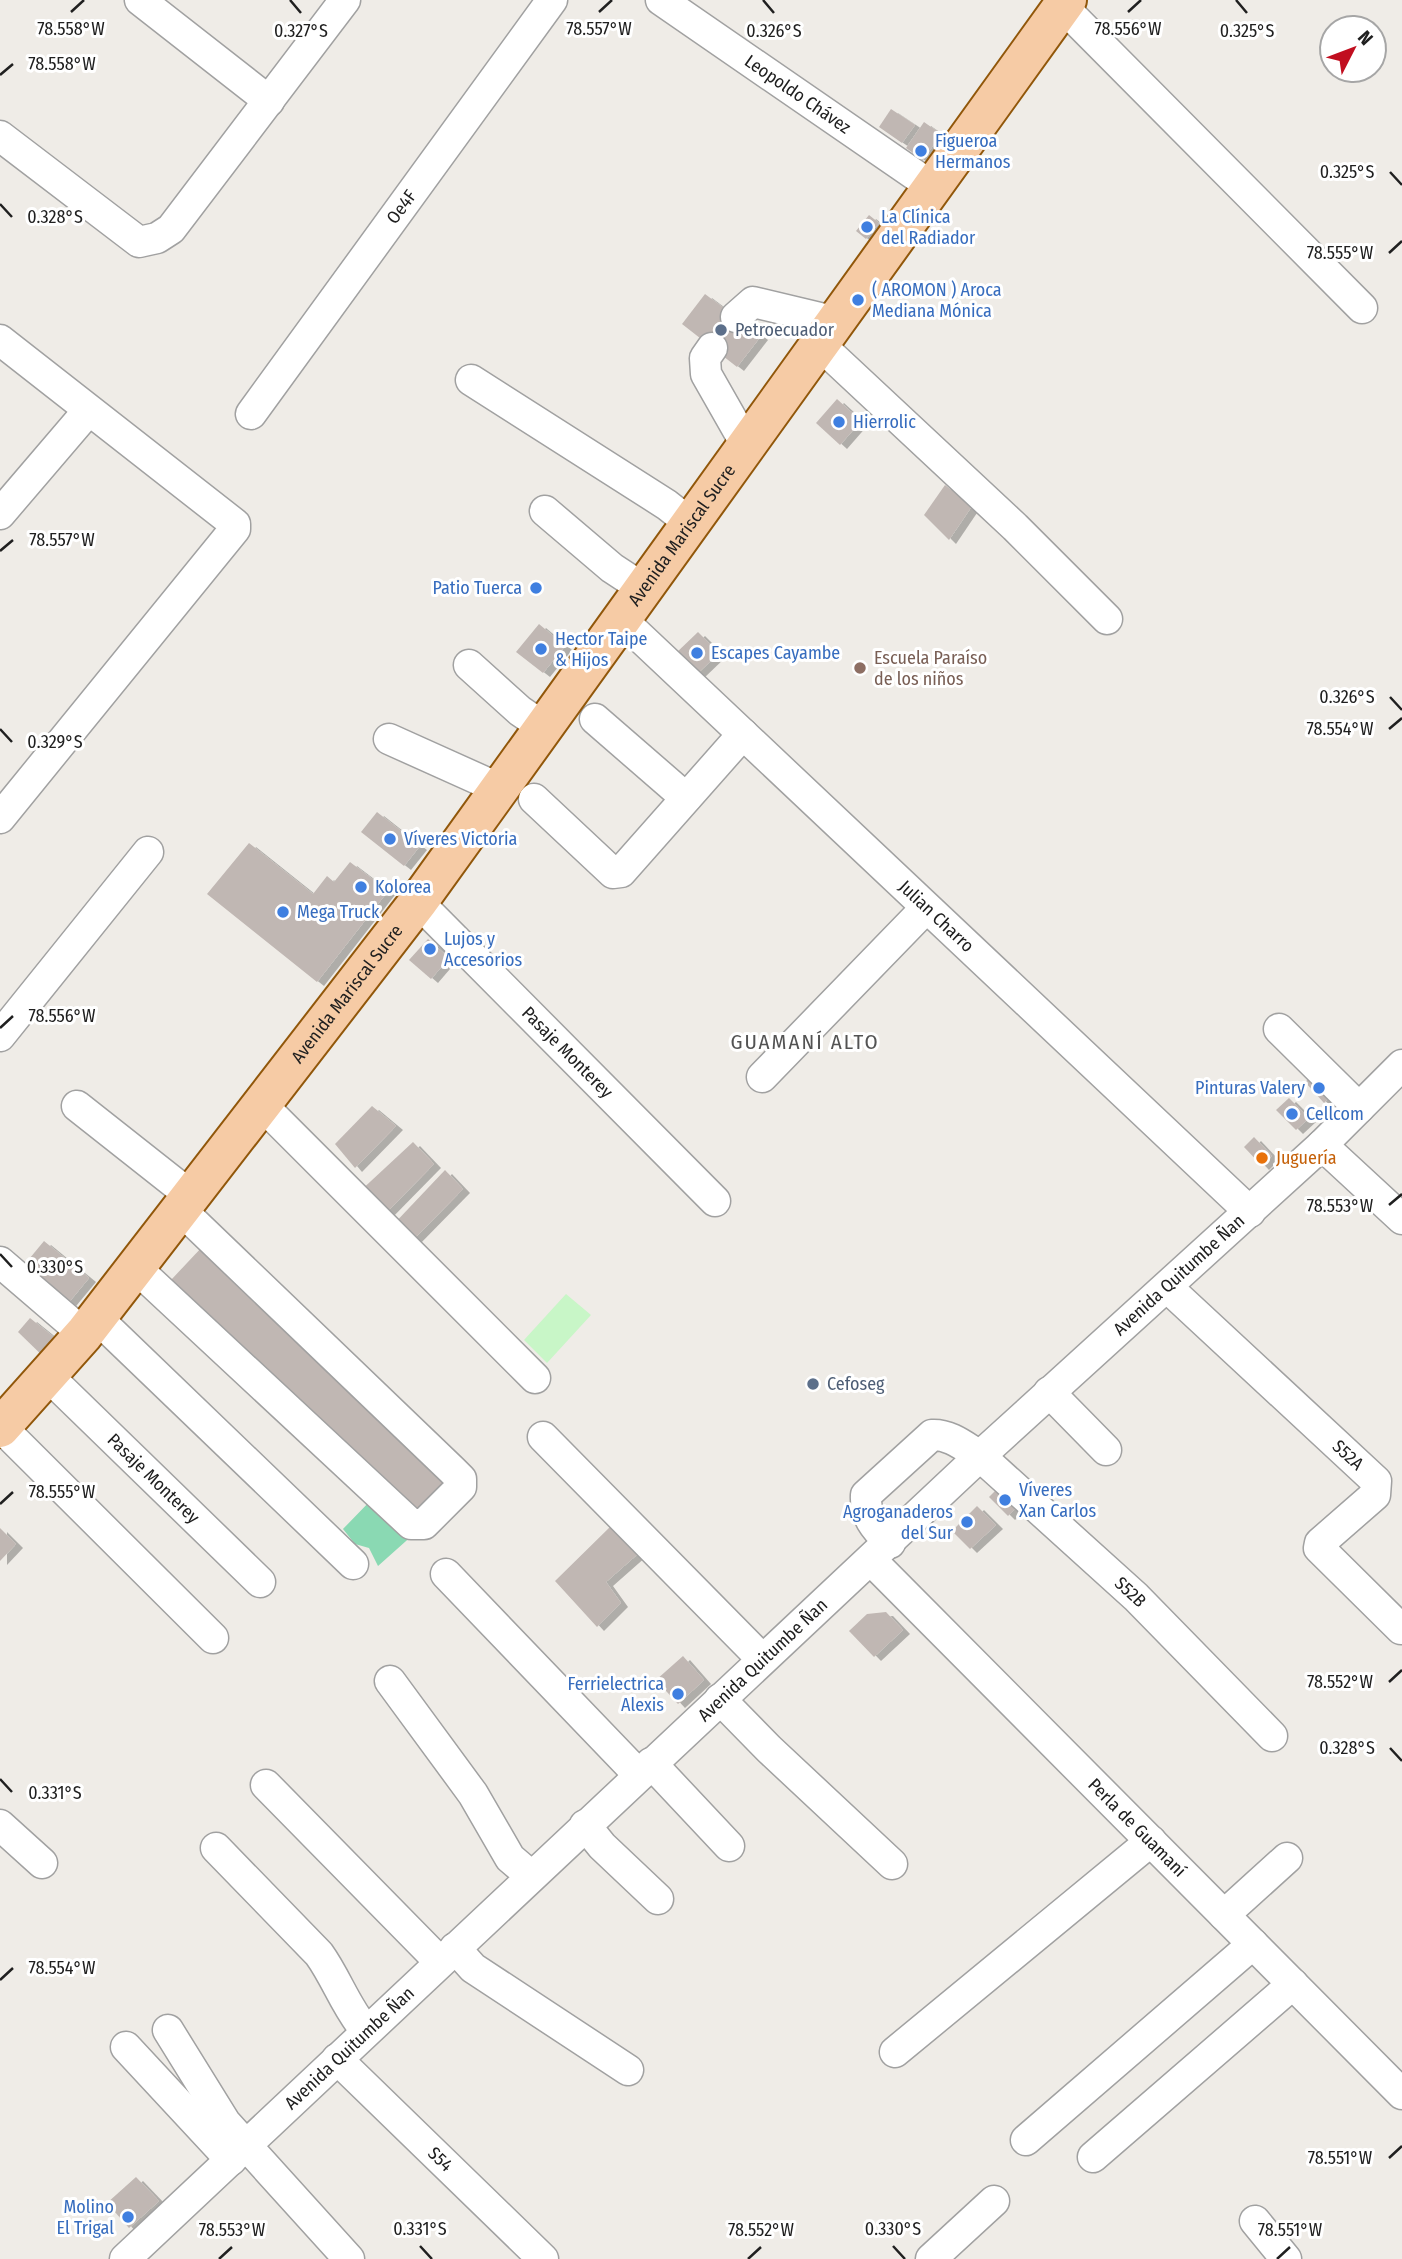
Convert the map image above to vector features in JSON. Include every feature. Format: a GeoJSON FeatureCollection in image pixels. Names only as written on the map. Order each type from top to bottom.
{"type":"FeatureCollection","features":[{"type":"Feature","properties":{"kind":"main road","name":"Avenida Mariscal Sucre"},"geometry":{"type":"LineString","coordinates":[[0,1427],[91,1326],[418,902],[1065,3]]}},
{"type":"Feature","properties":{"kind":"street"},"geometry":{"type":"LineString","coordinates":[[140,0],[269,101]]}},
{"type":"Feature","properties":{"kind":"street"},"geometry":{"type":"LineString","coordinates":[[0,136],[139,242],[158,238],[172,229],[345,0]]}},
{"type":"Feature","properties":{"kind":"street","name":"Oe4F"},"geometry":{"type":"LineString","coordinates":[[250,414],[552,0]]}},
{"type":"Feature","properties":{"kind":"street","name":"Leopoldo Chávez"},"geometry":{"type":"LineString","coordinates":[[661,0],[934,188]]}},
{"type":"Feature","properties":{"kind":"street"},"geometry":{"type":"LineString","coordinates":[[1065,3],[1362,308]]}},
{"type":"Feature","properties":{"kind":"street"},"geometry":{"type":"LineString","coordinates":[[736,317],[753,302],[829,334],[1107,619]]}},
{"type":"Feature","properties":{"kind":"street"},"geometry":{"type":"LineString","coordinates":[[0,340],[88,411],[233,520],[235,529],[0,818]]}},
{"type":"Feature","properties":{"kind":"street"},"geometry":{"type":"LineString","coordinates":[[712,348],[705,358],[706,374],[747,446]]}},
{"type":"Feature","properties":{"kind":"street"},"geometry":{"type":"LineString","coordinates":[[471,380],[667,505],[691,524]]}},
{"type":"Feature","properties":{"kind":"street"},"geometry":{"type":"LineString","coordinates":[[0,514],[88,411]]}},
{"type":"Feature","properties":{"kind":"street"},"geometry":{"type":"LineString","coordinates":[[545,511],[612,568],[644,589]]}},
{"type":"Feature","properties":{"kind":"street","name":"Julian Charro"},"geometry":{"type":"LineString","coordinates":[[622,620],[1250,1212]]}},
{"type":"Feature","properties":{"kind":"street"},"geometry":{"type":"LineString","coordinates":[[469,664],[520,711],[545,728]]}},
{"type":"Feature","properties":{"kind":"street"},"geometry":{"type":"LineString","coordinates":[[595,719],[686,798]]}},
{"type":"Feature","properties":{"kind":"street"},"geometry":{"type":"LineString","coordinates":[[534,799],[613,873],[621,872],[743,734]]}},
{"type":"Feature","properties":{"kind":"street"},"geometry":{"type":"LineString","coordinates":[[389,739],[498,789]]}},
{"type":"Feature","properties":{"kind":"street"},"geometry":{"type":"LineString","coordinates":[[0,1036],[148,852]]}},
{"type":"Feature","properties":{"kind":"street","name":"Pasaje Monterey"},"geometry":{"type":"LineString","coordinates":[[418,902],[715,1202]]}},
{"type":"Feature","properties":{"kind":"street"},"geometry":{"type":"LineString","coordinates":[[762,1077],[926,908]]}},
{"type":"Feature","properties":{"kind":"street"},"geometry":{"type":"LineString","coordinates":[[1279,1029],[1359,1108]]}},
{"type":"Feature","properties":{"kind":"street","name":"Avenida Quitumbe Ñan"},"geometry":{"type":"LineString","coordinates":[[125,2259],[762,1659],[881,1552],[1049,1392],[1322,1145],[1402,1065]]}},
{"type":"Feature","properties":{"kind":"street"},"geometry":{"type":"LineString","coordinates":[[262,1105],[534,1378]]}},
{"type":"Feature","properties":{"kind":"street"},"geometry":{"type":"LineString","coordinates":[[78,1106],[186,1203],[461,1479],[461,1486],[424,1524],[411,1524],[136,1268]]}},
{"type":"Feature","properties":{"kind":"street"},"geometry":{"type":"LineString","coordinates":[[1322,1145],[1402,1219]]}},
{"type":"Feature","properties":{"kind":"street"},"geometry":{"type":"LineString","coordinates":[[0,1262],[91,1326],[353,1564]]}},
{"type":"Feature","properties":{"kind":"street","name":"S52A"},"geometry":{"type":"LineString","coordinates":[[1167,1287],[1376,1481],[1375,1495],[1320,1543],[1319,1548],[1401,1629]]}},
{"type":"Feature","properties":{"kind":"street","name":"Pasaje Monterey"},"geometry":{"type":"LineString","coordinates":[[48,1376],[260,1582]]}},
{"type":"Feature","properties":{"kind":"street"},"geometry":{"type":"LineString","coordinates":[[1049,1392],[1107,1450]]}},
{"type":"Feature","properties":{"kind":"street"},"geometry":{"type":"LineString","coordinates":[[0,1427],[213,1638]]}},
{"type":"Feature","properties":{"kind":"street","name":"S52B"},"geometry":{"type":"LineString","coordinates":[[881,1552],[865,1510],[866,1495],[932,1435],[942,1435],[980,1457],[1136,1597],[1272,1736]]}},
{"type":"Feature","properties":{"kind":"street"},"geometry":{"type":"LineString","coordinates":[[543,1437],[762,1659]]}},
{"type":"Feature","properties":{"kind":"street","name":"Perla de Guamaní"},"geometry":{"type":"LineString","coordinates":[[881,1552],[1151,1841],[1402,2094]]}},
{"type":"Feature","properties":{"kind":"street"},"geometry":{"type":"LineString","coordinates":[[446,1574],[645,1769],[729,1846]]}},
{"type":"Feature","properties":{"kind":"street"},"geometry":{"type":"LineString","coordinates":[[390,1681],[473,1794],[510,1858],[531,1876]]}},
{"type":"Feature","properties":{"kind":"street"},"geometry":{"type":"LineString","coordinates":[[720,1699],[769,1749],[892,1864]]}},
{"type":"Feature","properties":{"kind":"street"},"geometry":{"type":"LineString","coordinates":[[266,1785],[447,1955],[473,1968],[628,2070]]}},
{"type":"Feature","properties":{"kind":"street"},"geometry":{"type":"LineString","coordinates":[[0,1825],[42,1863]]}},
{"type":"Feature","properties":{"kind":"street"},"geometry":{"type":"LineString","coordinates":[[585,1825],[602,1846],[658,1899]]}},
{"type":"Feature","properties":{"kind":"street"},"geometry":{"type":"LineString","coordinates":[[895,2052],[1151,1841]]}},
{"type":"Feature","properties":{"kind":"street"},"geometry":{"type":"LineString","coordinates":[[216,1848],[318,1954],[331,1971],[348,2009],[366,2031]]}},
{"type":"Feature","properties":{"kind":"street"},"geometry":{"type":"LineString","coordinates":[[1224,1915],[1287,1858]]}},
{"type":"Feature","properties":{"kind":"street"},"geometry":{"type":"LineString","coordinates":[[1026,2140],[1253,1944]]}},
{"type":"Feature","properties":{"kind":"street"},"geometry":{"type":"LineString","coordinates":[[1093,2157],[1293,1984]]}},
{"type":"Feature","properties":{"kind":"street"},"geometry":{"type":"LineString","coordinates":[[168,2030],[225,2122],[238,2154]]}},
{"type":"Feature","properties":{"kind":"street"},"geometry":{"type":"LineString","coordinates":[[126,2046],[349,2259]]}},
{"type":"Feature","properties":{"kind":"street","name":"S54"},"geometry":{"type":"LineString","coordinates":[[337,2059],[543,2259]]}},
{"type":"Feature","properties":{"kind":"street"},"geometry":{"type":"LineString","coordinates":[[931,2259],[994,2201]]}},
{"type":"Feature","properties":{"kind":"street"},"geometry":{"type":"LineString","coordinates":[[1255,2221],[1286,2259]]}},
{"type":"Feature","properties":{"kind":"green space"},"geometry":{"type":"Polygon","coordinates":[[[566,1294],[591,1315],[547,1363],[524,1340],[566,1294]]]}},
{"type":"Feature","properties":{"kind":"green space"},"geometry":{"type":"Polygon","coordinates":[[[375,1496],[415,1533],[378,1566],[369,1548],[355,1544],[343,1529],[375,1496]]]}},
{"type":"Feature","properties":{"kind":"building"},"geometry":{"type":"Polygon","coordinates":[[[891,109],[915,125],[902,143],[879,127],[891,109]]]}},
{"type":"Feature","properties":{"kind":"building"},"geometry":{"type":"Polygon","coordinates":[[[924,122],[941,134],[923,160],[906,148],[924,122]]]}},
{"type":"Feature","properties":{"kind":"building","name":"La Clínica del Radiador"},"geometry":{"type":"Polygon","coordinates":[[[869,215],[879,223],[866,239],[856,231],[869,215]]]}},
{"type":"Feature","properties":{"kind":"building","name":"Petroecuador"},"geometry":{"type":"Polygon","coordinates":[[[705,294],[761,336],[737,367],[682,324],[705,294]]]}},
{"type":"Feature","properties":{"kind":"building","name":"Hierrolic"},"geometry":{"type":"Polygon","coordinates":[[[837,399],[861,421],[840,445],[816,423],[837,399]]]}},
{"type":"Feature","properties":{"kind":"building"},"geometry":{"type":"Polygon","coordinates":[[[945,485],[972,506],[949,540],[924,515],[945,485]]]}},
{"type":"Feature","properties":{"kind":"building","name":"Hector Taipe & Hijos"},"geometry":{"type":"Polygon","coordinates":[[[539,624],[565,646],[543,673],[516,652],[539,624]]]}},
{"type":"Feature","properties":{"kind":"building","name":"Escapes Cayambe"},"geometry":{"type":"Polygon","coordinates":[[[698,632],[719,653],[696,675],[675,654],[698,632]]]}},
{"type":"Feature","properties":{"kind":"building","name":"Víveres Victoria"},"geometry":{"type":"Polygon","coordinates":[[[377,812],[420,846],[404,866],[361,832],[377,812]]]}},
{"type":"Feature","properties":{"kind":"building","name":"Mega Truck"},"geometry":{"type":"Polygon","coordinates":[[[249,843],[313,894],[327,876],[334,882],[350,862],[388,891],[317,982],[207,894],[249,843]]]}},
{"type":"Feature","properties":{"kind":"building"},"geometry":{"type":"Polygon","coordinates":[[[428,939],[449,958],[431,979],[409,960],[428,939]]]}},
{"type":"Feature","properties":{"kind":"building","name":"Pinturas Valery"},"geometry":{"type":"Polygon","coordinates":[[[1315,1073],[1333,1094],[1324,1103],[1305,1082],[1315,1073]]]}},
{"type":"Feature","properties":{"kind":"building","name":"Cellcom"},"geometry":{"type":"Polygon","coordinates":[[[1289,1098],[1309,1118],[1296,1130],[1276,1110],[1289,1098]]]}},
{"type":"Feature","properties":{"kind":"building"},"geometry":{"type":"Polygon","coordinates":[[[372,1106],[396,1126],[355,1168],[335,1144],[372,1106]]]}},
{"type":"Feature","properties":{"kind":"building"},"geometry":{"type":"Polygon","coordinates":[[[1254,1137],[1272,1156],[1262,1166],[1244,1147],[1254,1137]]]}},
{"type":"Feature","properties":{"kind":"building"},"geometry":{"type":"Polygon","coordinates":[[[413,1142],[434,1164],[380,1219],[357,1194],[413,1142]]]}},
{"type":"Feature","properties":{"kind":"building"},"geometry":{"type":"Polygon","coordinates":[[[445,1170],[463,1189],[408,1245],[391,1227],[445,1170]]]}},
{"type":"Feature","properties":{"kind":"building"},"geometry":{"type":"Polygon","coordinates":[[[44,1241],[89,1278],[65,1307],[20,1270],[44,1241]]]}},
{"type":"Feature","properties":{"kind":"building"},"geometry":{"type":"Polygon","coordinates":[[[203,1246],[451,1487],[417,1521],[171,1280],[203,1246]]]}},
{"type":"Feature","properties":{"kind":"building"},"geometry":{"type":"Polygon","coordinates":[[[30,1318],[66,1347],[50,1363],[18,1332],[30,1318]]]}},
{"type":"Feature","properties":{"kind":"building","name":"Víveres Xan Carlos"},"geometry":{"type":"Polygon","coordinates":[[[998,1488],[1020,1504],[1008,1516],[989,1497],[998,1488]]]}},
{"type":"Feature","properties":{"kind":"building"},"geometry":{"type":"Polygon","coordinates":[[[977,1506],[996,1525],[970,1549],[952,1531],[977,1506]]]}},
{"type":"Feature","properties":{"kind":"building"},"geometry":{"type":"Polygon","coordinates":[[[612,1525],[640,1552],[606,1582],[621,1603],[597,1627],[555,1581],[612,1525]]]}},
{"type":"Feature","properties":{"kind":"building"},"geometry":{"type":"Polygon","coordinates":[[[0,1528],[16,1544],[0,1561],[0,1528]]]}},
{"type":"Feature","properties":{"kind":"building"},"geometry":{"type":"Polygon","coordinates":[[[886,1612],[903,1630],[874,1657],[849,1631],[867,1614],[886,1612]]]}},
{"type":"Feature","properties":{"kind":"building"},"geometry":{"type":"Polygon","coordinates":[[[683,1656],[704,1680],[678,1704],[656,1680],[683,1656]]]}},
{"type":"Feature","properties":{"kind":"building"},"geometry":{"type":"Polygon","coordinates":[[[136,2177],[159,2201],[129,2228],[107,2203],[136,2177]]]}},
{"type":"Feature","properties":{"kind":"place","name":"Figueroa Hermanos"},"geometry":{"type":"Point","coordinates":[921,151]}},
{"type":"Feature","properties":{"kind":"place","name":"La Clínica del Radiador"},"geometry":{"type":"Point","coordinates":[867,227]}},
{"type":"Feature","properties":{"kind":"place","name":"( AROMON ) Aroca Mediana Mónica"},"geometry":{"type":"Point","coordinates":[858,300]}},
{"type":"Feature","properties":{"kind":"place","name":"Petroecuador"},"geometry":{"type":"Point","coordinates":[721,330]}},
{"type":"Feature","properties":{"kind":"place","name":"Hierrolic"},"geometry":{"type":"Point","coordinates":[839,422]}},
{"type":"Feature","properties":{"kind":"place","name":"Patio Tuerca"},"geometry":{"type":"Point","coordinates":[536,588]}},
{"type":"Feature","properties":{"kind":"place","name":"Hector Taipe & Hijos"},"geometry":{"type":"Point","coordinates":[541,649]}},
{"type":"Feature","properties":{"kind":"place","name":"Escapes Cayambe"},"geometry":{"type":"Point","coordinates":[697,653]}},
{"type":"Feature","properties":{"kind":"place","name":"Escuela Paraíso de los niños"},"geometry":{"type":"Point","coordinates":[860,668]}},
{"type":"Feature","properties":{"kind":"place","name":"Víveres Victoria"},"geometry":{"type":"Point","coordinates":[390,839]}},
{"type":"Feature","properties":{"kind":"place","name":"Kolorea"},"geometry":{"type":"Point","coordinates":[361,887]}},
{"type":"Feature","properties":{"kind":"place","name":"Mega Truck"},"geometry":{"type":"Point","coordinates":[283,912]}},
{"type":"Feature","properties":{"kind":"place","name":"Lujos y Accesorios"},"geometry":{"type":"Point","coordinates":[430,949]}},
{"type":"Feature","properties":{"kind":"place","name":"Pinturas Valery"},"geometry":{"type":"Point","coordinates":[1319,1088]}},
{"type":"Feature","properties":{"kind":"place","name":"Cellcom"},"geometry":{"type":"Point","coordinates":[1292,1114]}},
{"type":"Feature","properties":{"kind":"place","name":"Juguería"},"geometry":{"type":"Point","coordinates":[1262,1158]}},
{"type":"Feature","properties":{"kind":"place","name":"Cefoseg"},"geometry":{"type":"Point","coordinates":[813,1384]}},
{"type":"Feature","properties":{"kind":"place","name":"Víveres Xan Carlos"},"geometry":{"type":"Point","coordinates":[1005,1500]}},
{"type":"Feature","properties":{"kind":"place","name":"Agroganaderos del Sur"},"geometry":{"type":"Point","coordinates":[967,1522]}},
{"type":"Feature","properties":{"kind":"place","name":"Ferrielectrica Alexis"},"geometry":{"type":"Point","coordinates":[678,1694]}},
{"type":"Feature","properties":{"kind":"place","name":"Molino El Trigal"},"geometry":{"type":"Point","coordinates":[128,2217]}},
{"type":"Feature","properties":{"kind":"district","name":"GUAMANÍ ALTO"},"geometry":{"type":"Point","coordinates":[805,1042]}}]}
